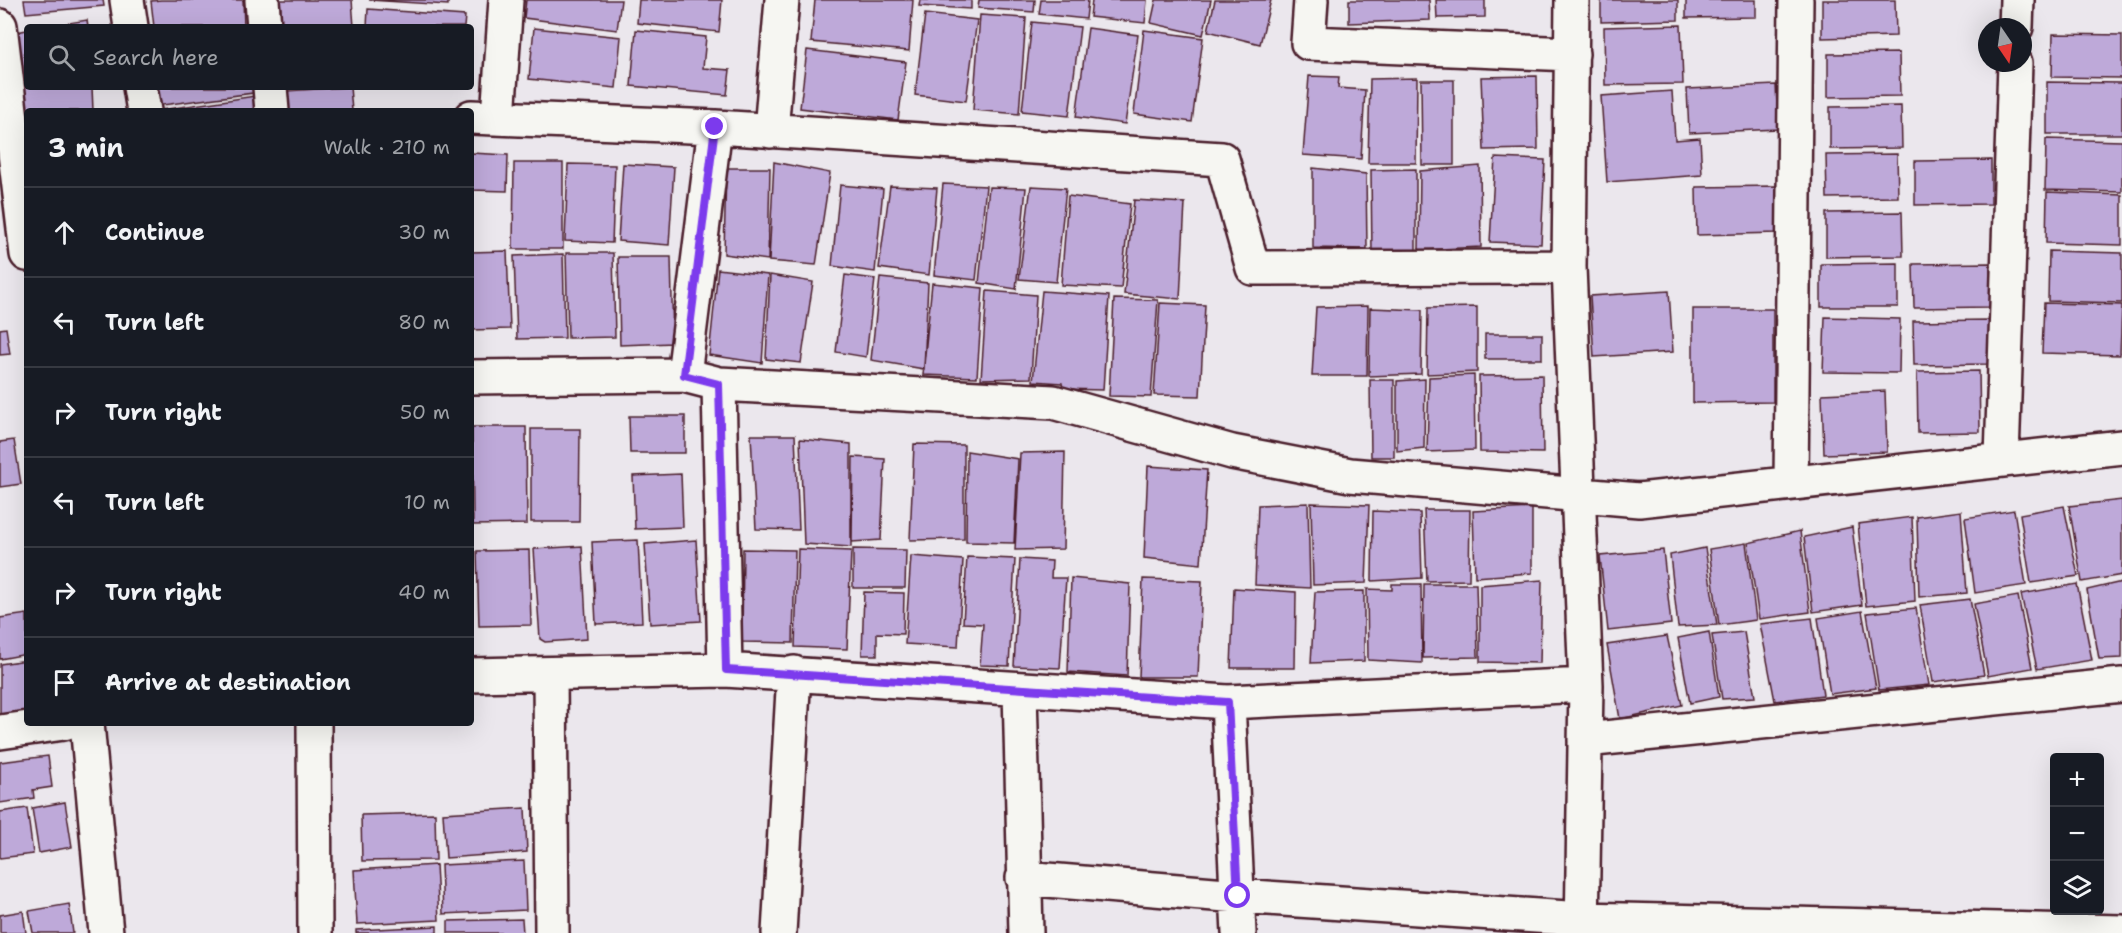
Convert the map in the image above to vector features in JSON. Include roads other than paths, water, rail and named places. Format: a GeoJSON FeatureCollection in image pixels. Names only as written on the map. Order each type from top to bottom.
{"type":"FeatureCollection","features":[{"type":"Feature","properties":{"kind":"street"},"geometry":{"type":"LineString","coordinates":[[128,0],[131,24]]}},
{"type":"Feature","properties":{"kind":"street"},"geometry":{"type":"LineString","coordinates":[[262,0],[264,24]]}},
{"type":"Feature","properties":{"kind":"street"},"geometry":{"type":"LineString","coordinates":[[506,0],[484,117],[715,127],[1222,159],[1253,268],[1569,267]]}},
{"type":"Feature","properties":{"kind":"street"},"geometry":{"type":"LineString","coordinates":[[771,131],[782,0]]}},
{"type":"Feature","properties":{"kind":"street"},"geometry":{"type":"LineString","coordinates":[[1311,0],[1308,43],[1572,54]]}},
{"type":"Feature","properties":{"kind":"street"},"geometry":{"type":"LineString","coordinates":[[1572,0],[1569,267],[1586,685],[1582,926]]}},
{"type":"Feature","properties":{"kind":"street"},"geometry":{"type":"LineString","coordinates":[[1791,483],[1796,0]]}},
{"type":"Feature","properties":{"kind":"street"},"geometry":{"type":"LineString","coordinates":[[2016,18],[2017,0]]}},
{"type":"Feature","properties":{"kind":"street"},"geometry":{"type":"LineString","coordinates":[[0,26],[20,248]]}},
{"type":"Feature","properties":{"kind":"street"},"geometry":{"type":"LineString","coordinates":[[2002,458],[2015,72]]}},
{"type":"Feature","properties":{"kind":"street"},"geometry":{"type":"LineString","coordinates":[[140,90],[144,108]]}},
{"type":"Feature","properties":{"kind":"street"},"geometry":{"type":"LineString","coordinates":[[270,90],[272,108]]}},
{"type":"Feature","properties":{"kind":"street"},"geometry":{"type":"LineString","coordinates":[[684,375],[715,127]]}},
{"type":"Feature","properties":{"kind":"street"},"geometry":{"type":"LineString","coordinates":[[474,377],[684,375],[719,384],[1053,402],[1232,452],[1350,475],[1639,500],[2002,458],[2122,447]]}},
{"type":"Feature","properties":{"kind":"street"},"geometry":{"type":"LineString","coordinates":[[719,384],[726,670]]}},
{"type":"Feature","properties":{"kind":"street"},"geometry":{"type":"LineString","coordinates":[[474,675],[726,670],[1228,702],[1586,685]]}},
{"type":"Feature","properties":{"kind":"street"},"geometry":{"type":"LineString","coordinates":[[779,933],[794,673]]}},
{"type":"Feature","properties":{"kind":"street"},"geometry":{"type":"LineString","coordinates":[[550,674],[552,933]]}},
{"type":"Feature","properties":{"kind":"street"},"geometry":{"type":"LineString","coordinates":[[1585,740],[2122,686]]}},
{"type":"Feature","properties":{"kind":"street"},"geometry":{"type":"LineString","coordinates":[[1020,690],[1026,933]]}},
{"type":"Feature","properties":{"kind":"street"},"geometry":{"type":"LineString","coordinates":[[1228,702],[1239,933]]}},
{"type":"Feature","properties":{"kind":"street"},"geometry":{"type":"LineString","coordinates":[[0,732],[43,726]]}},
{"type":"Feature","properties":{"kind":"street"},"geometry":{"type":"LineString","coordinates":[[87,726],[106,933]]}},
{"type":"Feature","properties":{"kind":"street"},"geometry":{"type":"LineString","coordinates":[[314,726],[315,933]]}},
{"type":"Feature","properties":{"kind":"street"},"geometry":{"type":"LineString","coordinates":[[1023,878],[1582,926],[2122,932]]}}]}
